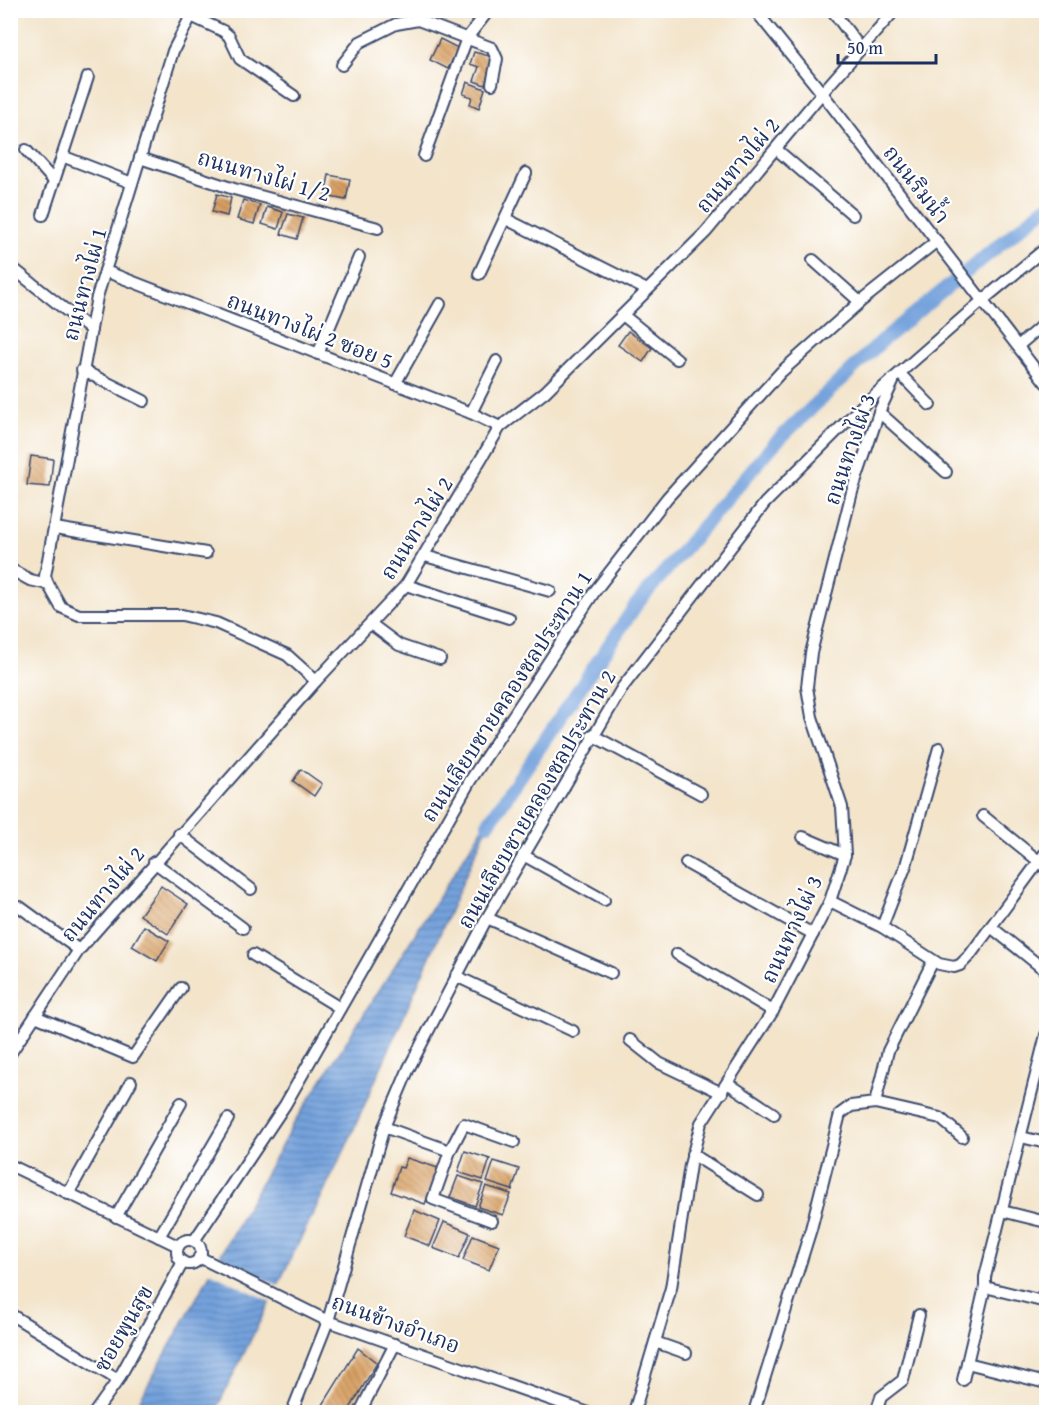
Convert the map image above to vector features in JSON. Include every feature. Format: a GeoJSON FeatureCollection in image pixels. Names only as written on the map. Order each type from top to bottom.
{"type":"FeatureCollection","features":[{"type":"Feature","properties":{"kind":"street"},"geometry":{"type":"LineString","coordinates":[[424,156],[468,38],[489,10]]}},
{"type":"Feature","properties":{"kind":"street","name":"ถนนริมน้ำ"},"geometry":{"type":"LineString","coordinates":[[755,10],[1047,383]]}},
{"type":"Feature","properties":{"kind":"street"},"geometry":{"type":"LineString","coordinates":[[832,10],[861,49]]}},
{"type":"Feature","properties":{"kind":"street","name":"ถนนทางไผ่ 2"},"geometry":{"type":"LineString","coordinates":[[10,1054],[79,950],[154,862],[316,681],[406,585],[500,427],[545,392],[706,232],[895,10]]}},
{"type":"Feature","properties":{"kind":"street"},"geometry":{"type":"LineString","coordinates":[[193,13],[229,36],[240,59],[294,96]]}},
{"type":"Feature","properties":{"kind":"street","name":"ถนนทางไผ่ 1"},"geometry":{"type":"LineString","coordinates":[[46,580],[82,370],[105,271],[173,51],[193,13]]}},
{"type":"Feature","properties":{"kind":"street"},"geometry":{"type":"LineString","coordinates":[[342,65],[360,42],[396,24],[418,20],[492,48],[496,53],[497,66],[492,84]]}},
{"type":"Feature","properties":{"kind":"street"},"geometry":{"type":"LineString","coordinates":[[43,215],[88,77]]}},
{"type":"Feature","properties":{"kind":"street"},"geometry":{"type":"LineString","coordinates":[[776,149],[853,215]]}},
{"type":"Feature","properties":{"kind":"street"},"geometry":{"type":"LineString","coordinates":[[26,150],[54,181]]}},
{"type":"Feature","properties":{"kind":"street"},"geometry":{"type":"LineString","coordinates":[[62,156],[132,183]]}},
{"type":"Feature","properties":{"kind":"street","name":"ถนนทางไผ่ 1/2"},"geometry":{"type":"LineString","coordinates":[[141,158],[234,189],[378,228]]}},
{"type":"Feature","properties":{"kind":"street"},"geometry":{"type":"LineString","coordinates":[[478,274],[526,173]]}},
{"type":"Feature","properties":{"kind":"street"},"geometry":{"type":"LineString","coordinates":[[506,219],[647,290]]}},
{"type":"Feature","properties":{"kind":"street","name":"ถนนเลียบชายคลองชลประทาน 1"},"geometry":{"type":"LineString","coordinates":[[194,1241],[285,1105],[470,781],[595,591],[667,498],[781,372],[860,302],[938,242]]}},
{"type":"Feature","properties":{"kind":"street","name":"ถนนเลียบชายคลองชลประทาน 2"},"geometry":{"type":"LineString","coordinates":[[292,1413],[328,1321],[384,1127],[409,1068],[487,918],[592,735],[628,678],[765,503],[862,406],[981,297],[1047,249]]}},
{"type":"Feature","properties":{"kind":"street"},"geometry":{"type":"LineString","coordinates":[[318,354],[359,257]]}},
{"type":"Feature","properties":{"kind":"street"},"geometry":{"type":"LineString","coordinates":[[813,260],[860,302]]}},
{"type":"Feature","properties":{"kind":"street"},"geometry":{"type":"LineString","coordinates":[[10,266],[91,330]]}},
{"type":"Feature","properties":{"kind":"street","name":"ถนนทางไผ่ 2 ซอย 5"},"geometry":{"type":"LineString","coordinates":[[105,271],[471,413],[500,427]]}},
{"type":"Feature","properties":{"kind":"street"},"geometry":{"type":"LineString","coordinates":[[395,384],[440,304]]}},
{"type":"Feature","properties":{"kind":"street"},"geometry":{"type":"LineString","coordinates":[[624,316],[677,359]]}},
{"type":"Feature","properties":{"kind":"street"},"geometry":{"type":"LineString","coordinates":[[1018,346],[1047,322]]}},
{"type":"Feature","properties":{"kind":"street"},"geometry":{"type":"LineString","coordinates":[[471,413],[496,361]]}},
{"type":"Feature","properties":{"kind":"street"},"geometry":{"type":"LineString","coordinates":[[82,370],[144,401]]}},
{"type":"Feature","properties":{"kind":"street"},"geometry":{"type":"LineString","coordinates":[[897,376],[930,405]]}},
{"type":"Feature","properties":{"kind":"street","name":"ถนนทางไผ่ 3"},"geometry":{"type":"LineString","coordinates":[[634,1413],[671,1288],[692,1155],[701,1123],[726,1089],[773,1011],[830,901],[845,855],[842,807],[812,717],[807,687],[811,653],[852,492],[879,412],[897,376]]}},
{"type":"Feature","properties":{"kind":"street"},"geometry":{"type":"LineString","coordinates":[[879,412],[946,472]]}},
{"type":"Feature","properties":{"kind":"street"},"geometry":{"type":"LineString","coordinates":[[55,528],[206,553]]}},
{"type":"Feature","properties":{"kind":"street"},"geometry":{"type":"LineString","coordinates":[[425,556],[549,591]]}},
{"type":"Feature","properties":{"kind":"street"},"geometry":{"type":"LineString","coordinates":[[10,569],[30,580],[46,580],[61,607],[79,615],[182,615],[216,623],[287,655],[316,681]]}},
{"type":"Feature","properties":{"kind":"street"},"geometry":{"type":"LineString","coordinates":[[406,585],[509,618]]}},
{"type":"Feature","properties":{"kind":"street"},"geometry":{"type":"LineString","coordinates":[[371,624],[399,645],[440,659]]}},
{"type":"Feature","properties":{"kind":"street"},"geometry":{"type":"LineString","coordinates":[[592,735],[701,794]]}},
{"type":"Feature","properties":{"kind":"street"},"geometry":{"type":"LineString","coordinates":[[882,927],[906,865],[939,747]]}},
{"type":"Feature","properties":{"kind":"street"},"geometry":{"type":"LineString","coordinates":[[830,901],[882,927],[933,961],[947,967],[960,965],[1044,860],[983,816]]}},
{"type":"Feature","properties":{"kind":"street"},"geometry":{"type":"LineString","coordinates":[[179,834],[250,890]]}},
{"type":"Feature","properties":{"kind":"street"},"geometry":{"type":"LineString","coordinates":[[804,837],[845,855]]}},
{"type":"Feature","properties":{"kind":"street"},"geometry":{"type":"LineString","coordinates":[[523,855],[604,900]]}},
{"type":"Feature","properties":{"kind":"street"},"geometry":{"type":"LineString","coordinates":[[154,862],[243,928]]}},
{"type":"Feature","properties":{"kind":"street"},"geometry":{"type":"LineString","coordinates":[[686,863],[813,934]]}},
{"type":"Feature","properties":{"kind":"street"},"geometry":{"type":"LineString","coordinates":[[20,907],[79,950]]}},
{"type":"Feature","properties":{"kind":"street"},"geometry":{"type":"LineString","coordinates":[[487,918],[610,973]]}},
{"type":"Feature","properties":{"kind":"street"},"geometry":{"type":"LineString","coordinates":[[991,927],[1047,971]]}},
{"type":"Feature","properties":{"kind":"street"},"geometry":{"type":"LineString","coordinates":[[677,954],[773,1011]]}},
{"type":"Feature","properties":{"kind":"street"},"geometry":{"type":"LineString","coordinates":[[253,955],[340,1008]]}},
{"type":"Feature","properties":{"kind":"street"},"geometry":{"type":"LineString","coordinates":[[875,1103],[888,1051],[933,961]]}},
{"type":"Feature","properties":{"kind":"street"},"geometry":{"type":"LineString","coordinates":[[456,976],[573,1031]]}},
{"type":"Feature","properties":{"kind":"street"},"geometry":{"type":"LineString","coordinates":[[35,1016],[133,1057],[181,988]]}},
{"type":"Feature","properties":{"kind":"street"},"geometry":{"type":"LineString","coordinates":[[963,1380],[986,1287],[985,1277],[1021,1137],[1044,1060],[1047,1035]]}},
{"type":"Feature","properties":{"kind":"street"},"geometry":{"type":"LineString","coordinates":[[630,1040],[658,1063],[726,1089],[774,1114]]}},
{"type":"Feature","properties":{"kind":"street"},"geometry":{"type":"LineString","coordinates":[[68,1194],[131,1082]]}},
{"type":"Feature","properties":{"kind":"street"},"geometry":{"type":"LineString","coordinates":[[117,1217],[181,1103]]}},
{"type":"Feature","properties":{"kind":"street"},"geometry":{"type":"LineString","coordinates":[[754,1413],[811,1229],[835,1126],[840,1114],[851,1106],[875,1103],[940,1118],[962,1137]]}},
{"type":"Feature","properties":{"kind":"street"},"geometry":{"type":"LineString","coordinates":[[159,1237],[228,1119]]}},
{"type":"Feature","properties":{"kind":"street"},"geometry":{"type":"LineString","coordinates":[[492,1221],[433,1199],[450,1151],[464,1124],[514,1142]]}},
{"type":"Feature","properties":{"kind":"street"},"geometry":{"type":"LineString","coordinates":[[384,1127],[450,1151]]}},
{"type":"Feature","properties":{"kind":"street"},"geometry":{"type":"LineString","coordinates":[[1021,1137],[1047,1143]]}},
{"type":"Feature","properties":{"kind":"street"},"geometry":{"type":"LineString","coordinates":[[692,1155],[758,1195]]}},
{"type":"Feature","properties":{"kind":"street"},"geometry":{"type":"LineString","coordinates":[[10,1165],[178,1246]]}},
{"type":"Feature","properties":{"kind":"street"},"geometry":{"type":"LineString","coordinates":[[1002,1210],[1047,1222]]}},
{"type":"Feature","properties":{"kind":"street"},"geometry":{"type":"LineString","coordinates":[[185,1240],[194,1241],[200,1248],[203,1259],[192,1263],[183,1262],[177,1255],[178,1246],[185,1240]]}},
{"type":"Feature","properties":{"kind":"street","name":"ถนนข้างอำเภอ"},"geometry":{"type":"LineString","coordinates":[[203,1259],[328,1321],[586,1413]]}},
{"type":"Feature","properties":{"kind":"street","name":"ซอยพูนสุข"},"geometry":{"type":"LineString","coordinates":[[95,1413],[118,1380],[183,1262]]}},
{"type":"Feature","properties":{"kind":"street"},"geometry":{"type":"LineString","coordinates":[[986,1287],[1047,1302]]}},
{"type":"Feature","properties":{"kind":"street"},"geometry":{"type":"LineString","coordinates":[[10,1314],[118,1380]]}},
{"type":"Feature","properties":{"kind":"street"},"geometry":{"type":"LineString","coordinates":[[876,1413],[881,1396],[903,1380],[919,1315]]}},
{"type":"Feature","properties":{"kind":"street"},"geometry":{"type":"LineString","coordinates":[[655,1342],[686,1353]]}},
{"type":"Feature","properties":{"kind":"street"},"geometry":{"type":"LineString","coordinates":[[360,1413],[394,1344]]}},
{"type":"Feature","properties":{"kind":"street"},"geometry":{"type":"LineString","coordinates":[[967,1363],[1047,1383]]}},
{"type":"Feature","properties":{"kind":"water"},"geometry":{"type":"Polygon","coordinates":[[[495,809],[345,1149],[215,1412],[133,1412],[293,1125],[495,809]]]}},
{"type":"Feature","properties":{"kind":"pier"},"geometry":{"type":"Polygon","coordinates":[[[217,1255],[281,1287],[273,1303],[208,1271],[217,1255]]]}},
{"type":"Feature","properties":{"kind":"building"},"geometry":{"type":"Polygon","coordinates":[[[440,39],[458,48],[448,69],[430,60],[440,39]]]}},
{"type":"Feature","properties":{"kind":"building"},"geometry":{"type":"Polygon","coordinates":[[[474,52],[493,57],[485,85],[474,81],[479,67],[470,64],[474,52]]]}},
{"type":"Feature","properties":{"kind":"building"},"geometry":{"type":"Polygon","coordinates":[[[467,82],[485,89],[479,108],[470,104],[472,97],[463,94],[467,82]]]}},
{"type":"Feature","properties":{"kind":"building"},"geometry":{"type":"Polygon","coordinates":[[[329,175],[350,179],[346,200],[325,196],[329,175]]]}},
{"type":"Feature","properties":{"kind":"building"},"geometry":{"type":"Polygon","coordinates":[[[217,194],[231,198],[227,216],[212,212],[217,194]]]}},
{"type":"Feature","properties":{"kind":"building"},"geometry":{"type":"Polygon","coordinates":[[[243,200],[260,205],[254,224],[237,219],[243,200]]]}},
{"type":"Feature","properties":{"kind":"building"},"geometry":{"type":"Polygon","coordinates":[[[267,207],[283,212],[278,229],[262,224],[267,207]]]}},
{"type":"Feature","properties":{"kind":"building"},"geometry":{"type":"Polygon","coordinates":[[[288,214],[303,218],[297,239],[281,234],[288,214]]]}},
{"type":"Feature","properties":{"kind":"building"},"geometry":{"type":"Polygon","coordinates":[[[628,331],[652,348],[643,362],[618,345],[628,331]]]}},
{"type":"Feature","properties":{"kind":"building"},"geometry":{"type":"Polygon","coordinates":[[[31,456],[53,459],[50,487],[27,485],[31,456]]]}},
{"type":"Feature","properties":{"kind":"building"},"geometry":{"type":"Polygon","coordinates":[[[301,769],[322,784],[314,796],[293,781],[301,769]]]}},
{"type":"Feature","properties":{"kind":"building"},"geometry":{"type":"Polygon","coordinates":[[[161,886],[188,904],[168,934],[140,915],[161,886]]]}},
{"type":"Feature","properties":{"kind":"building"},"geometry":{"type":"Polygon","coordinates":[[[144,926],[169,941],[157,961],[132,946],[144,926]]]}},
{"type":"Feature","properties":{"kind":"building"},"geometry":{"type":"Polygon","coordinates":[[[465,1151],[490,1159],[483,1180],[458,1172],[465,1151]]]}},
{"type":"Feature","properties":{"kind":"building"},"geometry":{"type":"Polygon","coordinates":[[[407,1158],[438,1168],[425,1204],[391,1192],[399,1167],[403,1168],[407,1158]]]}},
{"type":"Feature","properties":{"kind":"building"},"geometry":{"type":"Polygon","coordinates":[[[494,1161],[519,1169],[512,1190],[487,1182],[494,1161]]]}},
{"type":"Feature","properties":{"kind":"building"},"geometry":{"type":"Polygon","coordinates":[[[458,1176],[483,1184],[475,1206],[450,1197],[458,1176]]]}},
{"type":"Feature","properties":{"kind":"building"},"geometry":{"type":"Polygon","coordinates":[[[486,1186],[511,1194],[503,1215],[478,1207],[486,1186]]]}},
{"type":"Feature","properties":{"kind":"building"},"geometry":{"type":"Polygon","coordinates":[[[414,1210],[440,1221],[430,1246],[404,1236],[414,1210]]]}},
{"type":"Feature","properties":{"kind":"building"},"geometry":{"type":"Polygon","coordinates":[[[444,1222],[470,1233],[459,1258],[433,1248],[444,1222]]]}},
{"type":"Feature","properties":{"kind":"building"},"geometry":{"type":"Polygon","coordinates":[[[473,1235],[499,1245],[489,1270],[463,1260],[473,1235]]]}},
{"type":"Feature","properties":{"kind":"building"},"geometry":{"type":"Polygon","coordinates":[[[358,1348],[377,1363],[348,1412],[327,1412],[321,1408],[358,1348]]]}},
{"type":"Feature","properties":{"kind":"waterway"},"geometry":{"type":"LineString","coordinates":[[488,824],[636,605],[774,444],[885,338],[1046,207]]}}]}
